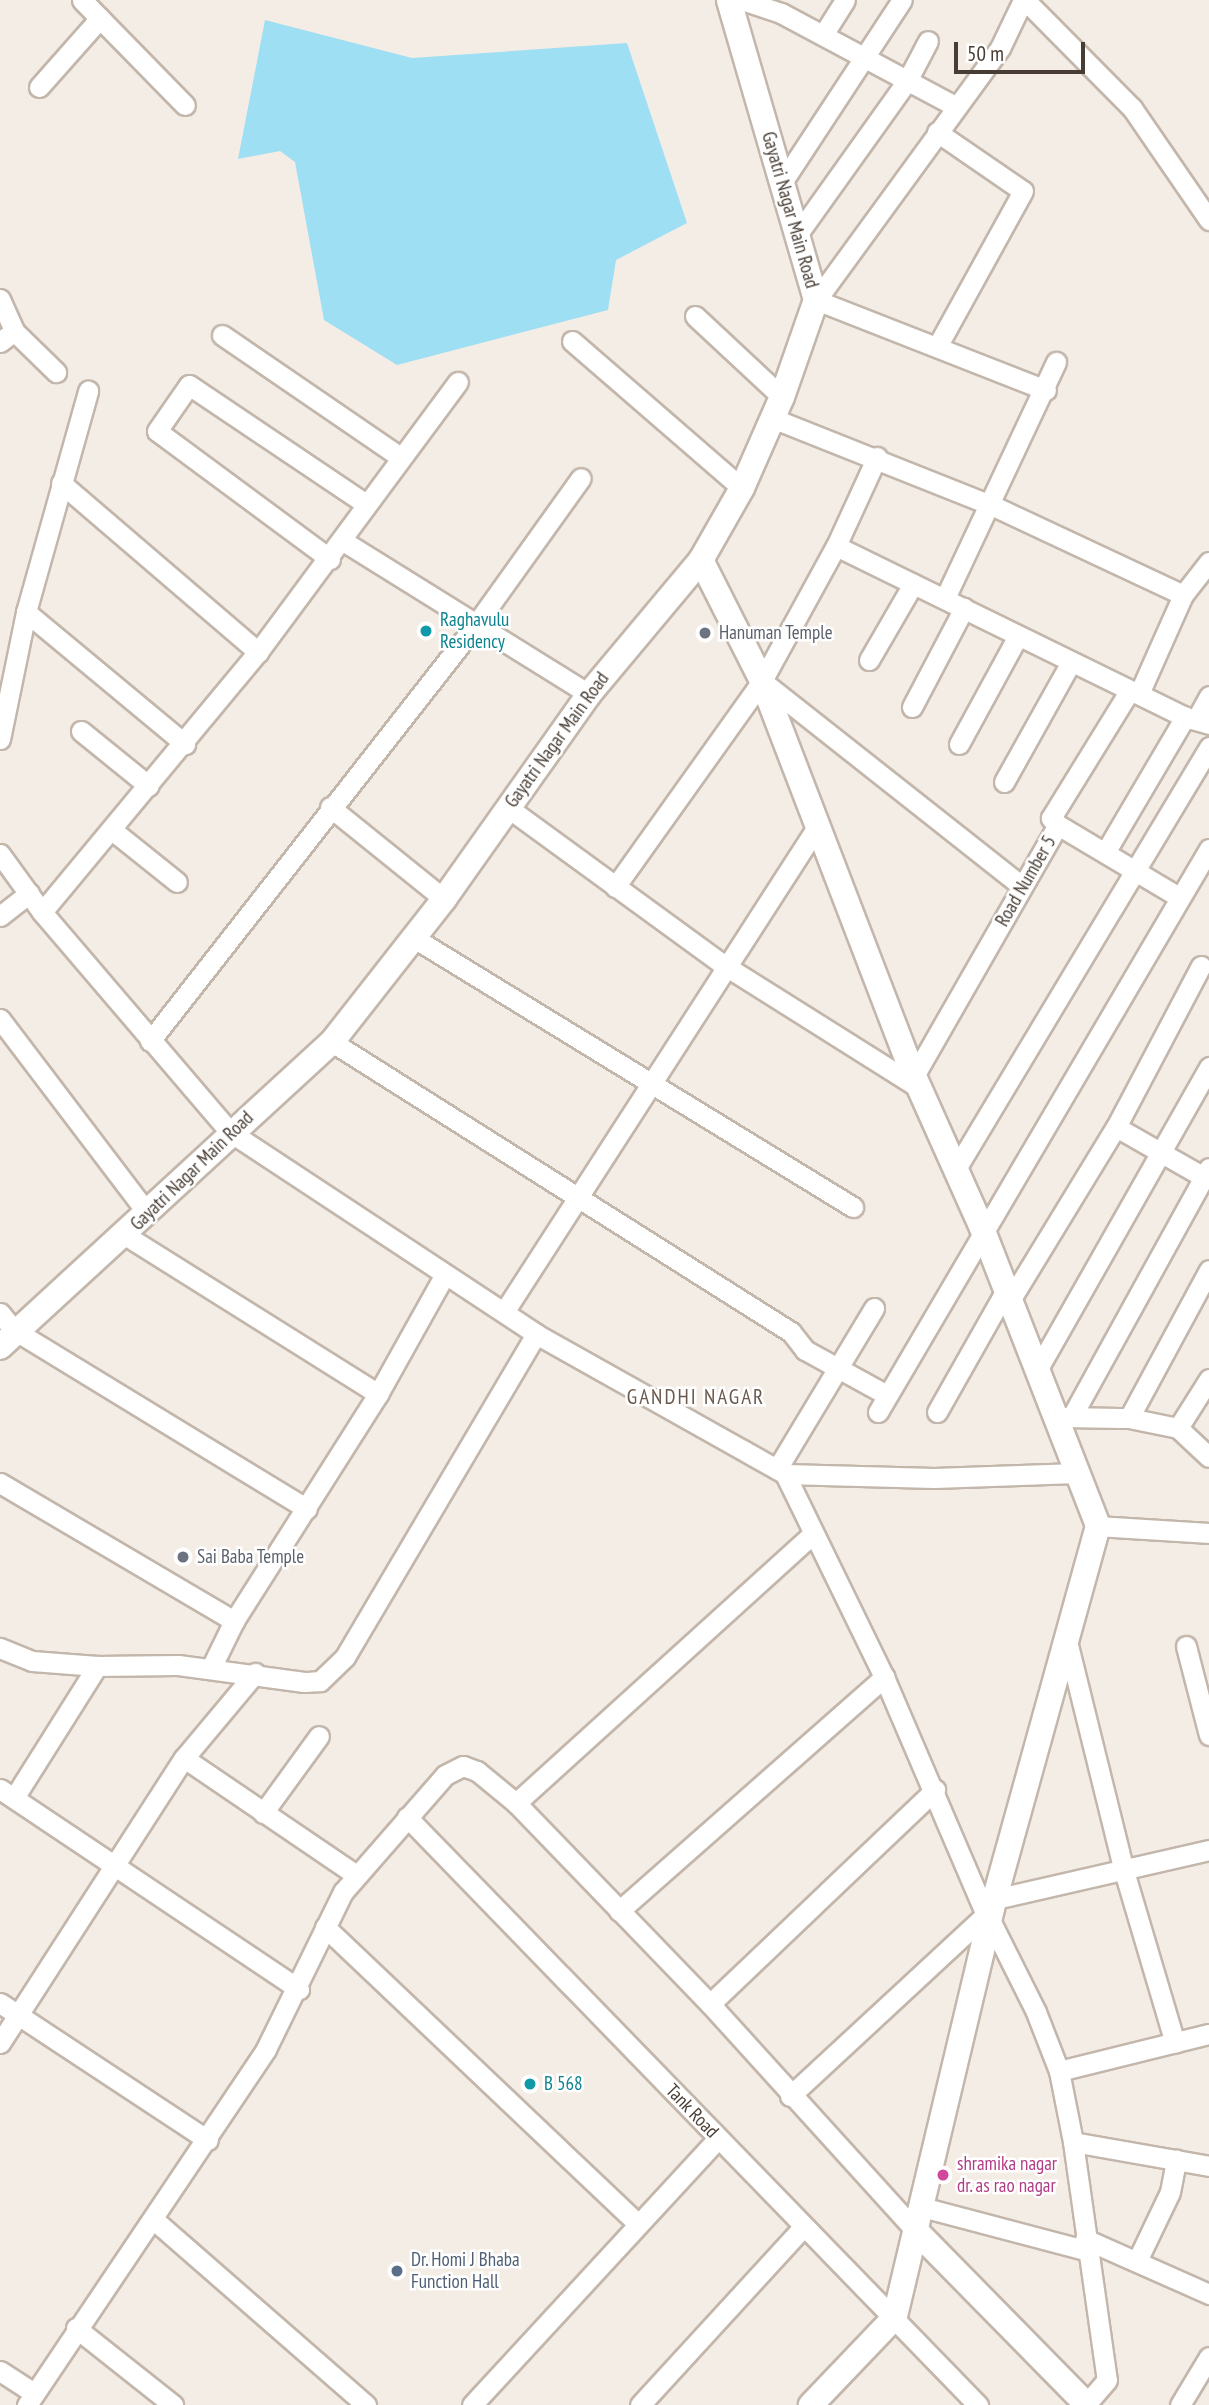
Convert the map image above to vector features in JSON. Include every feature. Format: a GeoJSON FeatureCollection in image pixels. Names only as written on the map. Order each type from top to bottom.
{"type":"FeatureCollection","features":[{"type":"Feature","properties":{"kind":"street"},"geometry":{"type":"LineString","coordinates":[[82,0],[185,105]]}},
{"type":"Feature","properties":{"kind":"street","name":"Gayatri Nagar Main Road"},"geometry":{"type":"LineString","coordinates":[[5,1330],[125,1235],[230,1132],[332,1042],[444,899],[589,694],[701,560],[742,488],[777,408],[816,300],[729,0]]}},
{"type":"Feature","properties":{"kind":"street"},"geometry":{"type":"LineString","coordinates":[[742,0],[784,7],[823,34],[955,106]]}},
{"type":"Feature","properties":{"kind":"street"},"geometry":{"type":"LineString","coordinates":[[823,34],[845,0]]}},
{"type":"Feature","properties":{"kind":"street"},"geometry":{"type":"LineString","coordinates":[[782,184],[902,0]]}},
{"type":"Feature","properties":{"kind":"street"},"geometry":{"type":"LineString","coordinates":[[1046,390],[938,345],[816,300],[955,106],[1000,48],[1024,0],[1132,108],[1209,220]]}},
{"type":"Feature","properties":{"kind":"street"},"geometry":{"type":"LineString","coordinates":[[39,87],[100,18]]}},
{"type":"Feature","properties":{"kind":"street"},"geometry":{"type":"LineString","coordinates":[[797,235],[907,80],[928,41]]}},
{"type":"Feature","properties":{"kind":"street"},"geometry":{"type":"LineString","coordinates":[[937,132],[1023,191],[938,345]]}},
{"type":"Feature","properties":{"kind":"street"},"geometry":{"type":"LineString","coordinates":[[0,299],[7,337],[55,372]]}},
{"type":"Feature","properties":{"kind":"street"},"geometry":{"type":"LineString","coordinates":[[695,316],[777,408],[877,457],[991,505],[1183,596]]}},
{"type":"Feature","properties":{"kind":"street"},"geometry":{"type":"LineString","coordinates":[[222,335],[400,457]]}},
{"type":"Feature","properties":{"kind":"street"},"geometry":{"type":"LineString","coordinates":[[572,341],[742,488]]}},
{"type":"Feature","properties":{"kind":"street"},"geometry":{"type":"LineString","coordinates":[[945,598],[1046,390],[1056,362]]}},
{"type":"Feature","properties":{"kind":"street"},"geometry":{"type":"LineString","coordinates":[[42,912],[185,744],[258,652],[330,559],[366,504],[458,382]]}},
{"type":"Feature","properties":{"kind":"street"},"geometry":{"type":"LineString","coordinates":[[330,559],[157,431],[189,385],[366,504]]}},
{"type":"Feature","properties":{"kind":"street"},"geometry":{"type":"LineString","coordinates":[[0,739],[6,668],[26,612],[88,391]]}},
{"type":"Feature","properties":{"kind":"street"},"geometry":{"type":"LineString","coordinates":[[615,887],[762,681],[836,546],[877,457]]}},
{"type":"Feature","properties":{"kind":"street"},"geometry":{"type":"LineString","coordinates":[[150,1041],[330,807],[477,623],[580,478]]}},
{"type":"Feature","properties":{"kind":"street"},"geometry":{"type":"LineString","coordinates":[[61,483],[258,652]]}},
{"type":"Feature","properties":{"kind":"street"},"geometry":{"type":"LineString","coordinates":[[343,541],[589,694]]}},
{"type":"Feature","properties":{"kind":"street"},"geometry":{"type":"LineString","coordinates":[[836,546],[1071,662],[1197,719]]}},
{"type":"Feature","properties":{"kind":"street"},"geometry":{"type":"LineString","coordinates":[[701,560],[762,681],[916,1082],[957,1167],[1036,1372],[1064,1417],[1077,1473],[1098,1526],[1068,1645],[991,1911],[918,2233],[895,2317],[811,2405]]}},
{"type":"Feature","properties":{"kind":"street"},"geometry":{"type":"LineString","coordinates":[[1135,692],[1183,596],[1209,562]]}},
{"type":"Feature","properties":{"kind":"street"},"geometry":{"type":"LineString","coordinates":[[869,660],[914,584]]}},
{"type":"Feature","properties":{"kind":"street"},"geometry":{"type":"LineString","coordinates":[[912,706],[964,608]]}},
{"type":"Feature","properties":{"kind":"street"},"geometry":{"type":"LineString","coordinates":[[26,612],[185,744]]}},
{"type":"Feature","properties":{"kind":"street"},"geometry":{"type":"LineString","coordinates":[[959,744],[1018,636]]}},
{"type":"Feature","properties":{"kind":"street"},"geometry":{"type":"LineString","coordinates":[[1004,782],[1071,662]]}},
{"type":"Feature","properties":{"kind":"street"},"geometry":{"type":"LineString","coordinates":[[762,681],[1022,886]]}},
{"type":"Feature","properties":{"kind":"street","name":"Road Number 5"},"geometry":{"type":"LineString","coordinates":[[916,1082],[1058,825],[1051,818],[1135,692]]}},
{"type":"Feature","properties":{"kind":"street"},"geometry":{"type":"LineString","coordinates":[[1106,851],[1197,719],[1209,696]]}},
{"type":"Feature","properties":{"kind":"street"},"geometry":{"type":"LineString","coordinates":[[81,731],[149,786]]}},
{"type":"Feature","properties":{"kind":"street"},"geometry":{"type":"LineString","coordinates":[[957,1167],[1209,747]]}},
{"type":"Feature","properties":{"kind":"street"},"geometry":{"type":"LineString","coordinates":[[330,807],[444,899]]}},
{"type":"Feature","properties":{"kind":"street"},"geometry":{"type":"LineString","coordinates":[[508,807],[724,965],[916,1082]]}},
{"type":"Feature","properties":{"kind":"street"},"geometry":{"type":"LineString","coordinates":[[1058,825],[1106,851],[1179,897]]}},
{"type":"Feature","properties":{"kind":"street"},"geometry":{"type":"LineString","coordinates":[[505,1312],[724,965],[817,827]]}},
{"type":"Feature","properties":{"kind":"street"},"geometry":{"type":"LineString","coordinates":[[112,830],[177,882]]}},
{"type":"Feature","properties":{"kind":"street"},"geometry":{"type":"LineString","coordinates":[[332,1042],[576,1200],[791,1332],[805,1350],[838,1368],[882,1403],[982,1228],[1209,849]]}},
{"type":"Feature","properties":{"kind":"street"},"geometry":{"type":"LineString","coordinates":[[0,854],[42,912],[230,1132],[536,1335],[781,1471],[934,1478],[1077,1473]]}},
{"type":"Feature","properties":{"kind":"street"},"geometry":{"type":"LineString","coordinates":[[0,916],[29,893]]}},
{"type":"Feature","properties":{"kind":"street"},"geometry":{"type":"LineString","coordinates":[[414,939],[853,1207]]}},
{"type":"Feature","properties":{"kind":"street"},"geometry":{"type":"LineString","coordinates":[[937,1412],[1116,1127],[1201,966]]}},
{"type":"Feature","properties":{"kind":"street"},"geometry":{"type":"LineString","coordinates":[[0,1019],[147,1213]]}},
{"type":"Feature","properties":{"kind":"street"},"geometry":{"type":"LineString","coordinates":[[1036,1372],[1163,1154],[1209,1067]]}},
{"type":"Feature","properties":{"kind":"street"},"geometry":{"type":"LineString","coordinates":[[1064,1417],[1207,1172],[1163,1154],[1116,1127]]}},
{"type":"Feature","properties":{"kind":"street"},"geometry":{"type":"LineString","coordinates":[[125,1235],[378,1394]]}},
{"type":"Feature","properties":{"kind":"street"},"geometry":{"type":"LineString","coordinates":[[1129,1418],[1209,1270]]}},
{"type":"Feature","properties":{"kind":"street"},"geometry":{"type":"LineString","coordinates":[[211,1668],[234,1621],[378,1394],[445,1274]]}},
{"type":"Feature","properties":{"kind":"street"},"geometry":{"type":"LineString","coordinates":[[781,1471],[874,1308]]}},
{"type":"Feature","properties":{"kind":"street"},"geometry":{"type":"LineString","coordinates":[[5,1330],[307,1509]]}},
{"type":"Feature","properties":{"kind":"street"},"geometry":{"type":"LineString","coordinates":[[0,1648],[33,1661],[97,1666],[211,1668],[304,1682],[320,1681],[345,1657],[536,1335]]}},
{"type":"Feature","properties":{"kind":"street"},"geometry":{"type":"LineString","coordinates":[[1178,1428],[1209,1379]]}},
{"type":"Feature","properties":{"kind":"street"},"geometry":{"type":"LineString","coordinates":[[1064,1417],[1129,1418],[1178,1428],[1209,1457]]}},
{"type":"Feature","properties":{"kind":"street"},"geometry":{"type":"LineString","coordinates":[[0,2371],[30,2399],[76,2328],[208,2140],[299,1989],[325,1927],[356,1875],[444,1774],[463,1766],[477,1771],[516,1803],[710,2004],[790,2096],[918,2233],[1087,2405],[1107,2380],[1085,2244],[1073,2142],[1059,2071],[1036,2012],[884,1677],[781,1471]]}},
{"type":"Feature","properties":{"kind":"street"},"geometry":{"type":"LineString","coordinates":[[0,1483],[234,1621]]}},
{"type":"Feature","properties":{"kind":"street"},"geometry":{"type":"LineString","coordinates":[[1098,1526],[1209,1532]]}},
{"type":"Feature","properties":{"kind":"street"},"geometry":{"type":"LineString","coordinates":[[516,1803],[813,1534]]}},
{"type":"Feature","properties":{"kind":"street"},"geometry":{"type":"LineString","coordinates":[[1068,1645],[1124,1871],[1175,2043]]}},
{"type":"Feature","properties":{"kind":"street"},"geometry":{"type":"LineString","coordinates":[[1186,1646],[1209,1735]]}},
{"type":"Feature","properties":{"kind":"street"},"geometry":{"type":"LineString","coordinates":[[97,1666],[7,1794],[299,1989]]}},
{"type":"Feature","properties":{"kind":"street"},"geometry":{"type":"LineString","coordinates":[[0,2043],[184,1758],[255,1674]]}},
{"type":"Feature","properties":{"kind":"street"},"geometry":{"type":"LineString","coordinates":[[619,1911],[884,1677]]}},
{"type":"Feature","properties":{"kind":"street"},"geometry":{"type":"LineString","coordinates":[[263,1813],[319,1737]]}},
{"type":"Feature","properties":{"kind":"street"},"geometry":{"type":"LineString","coordinates":[[184,1758],[356,1875]]}},
{"type":"Feature","properties":{"kind":"street"},"geometry":{"type":"LineString","coordinates":[[710,2004],[935,1790]]}},
{"type":"Feature","properties":{"kind":"street","name":"Tank Road"},"geometry":{"type":"LineString","coordinates":[[407,1817],[978,2405]]}},
{"type":"Feature","properties":{"kind":"street"},"geometry":{"type":"LineString","coordinates":[[790,2096],[991,1911],[1124,1871],[1209,1850]]}},
{"type":"Feature","properties":{"kind":"street"},"geometry":{"type":"LineString","coordinates":[[325,1927],[638,2224]]}},
{"type":"Feature","properties":{"kind":"street"},"geometry":{"type":"LineString","coordinates":[[0,2003],[208,2140]]}},
{"type":"Feature","properties":{"kind":"street"},"geometry":{"type":"LineString","coordinates":[[1059,2071],[1209,2034]]}},
{"type":"Feature","properties":{"kind":"street"},"geometry":{"type":"LineString","coordinates":[[472,2405],[718,2138]]}},
{"type":"Feature","properties":{"kind":"street"},"geometry":{"type":"LineString","coordinates":[[1073,2142],[1209,2166]]}},
{"type":"Feature","properties":{"kind":"street"},"geometry":{"type":"LineString","coordinates":[[1137,2261],[1170,2192],[1176,2160]]}},
{"type":"Feature","properties":{"kind":"street"},"geometry":{"type":"LineString","coordinates":[[922,2207],[1085,2244],[1137,2261],[1209,2294]]}},
{"type":"Feature","properties":{"kind":"street"},"geometry":{"type":"LineString","coordinates":[[153,2219],[366,2405]]}},
{"type":"Feature","properties":{"kind":"street"},"geometry":{"type":"LineString","coordinates":[[640,2405],[803,2227]]}},
{"type":"Feature","properties":{"kind":"street"},"geometry":{"type":"LineString","coordinates":[[76,2328],[173,2405]]}},
{"type":"Feature","properties":{"kind":"street"},"geometry":{"type":"LineString","coordinates":[[1180,2405],[1209,2357]]}},
{"type":"Feature","properties":{"kind":"water"},"geometry":{"type":"Polygon","coordinates":[[[265,20],[412,58],[627,43],[687,223],[616,260],[608,310],[397,365],[324,320],[295,162],[280,151],[238,159],[265,20]]]}},
{"type":"Feature","properties":{"kind":"place","name":"Raghavulu Residency"},"geometry":{"type":"Point","coordinates":[426,631]}},
{"type":"Feature","properties":{"kind":"place","name":"Hanuman Temple"},"geometry":{"type":"Point","coordinates":[705,633]}},
{"type":"Feature","properties":{"kind":"place","name":"Sai Baba Temple"},"geometry":{"type":"Point","coordinates":[183,1557]}},
{"type":"Feature","properties":{"kind":"place","name":"B 568"},"geometry":{"type":"Point","coordinates":[530,2084]}},
{"type":"Feature","properties":{"kind":"place","name":"shramika nagar dr. as rao nagar"},"geometry":{"type":"Point","coordinates":[943,2175]}},
{"type":"Feature","properties":{"kind":"place","name":"Dr. Homi J Bhaba Function Hall"},"geometry":{"type":"Point","coordinates":[397,2271]}},
{"type":"Feature","properties":{"kind":"district","name":"GANDHI NAGAR"},"geometry":{"type":"Point","coordinates":[696,1397]}}]}
